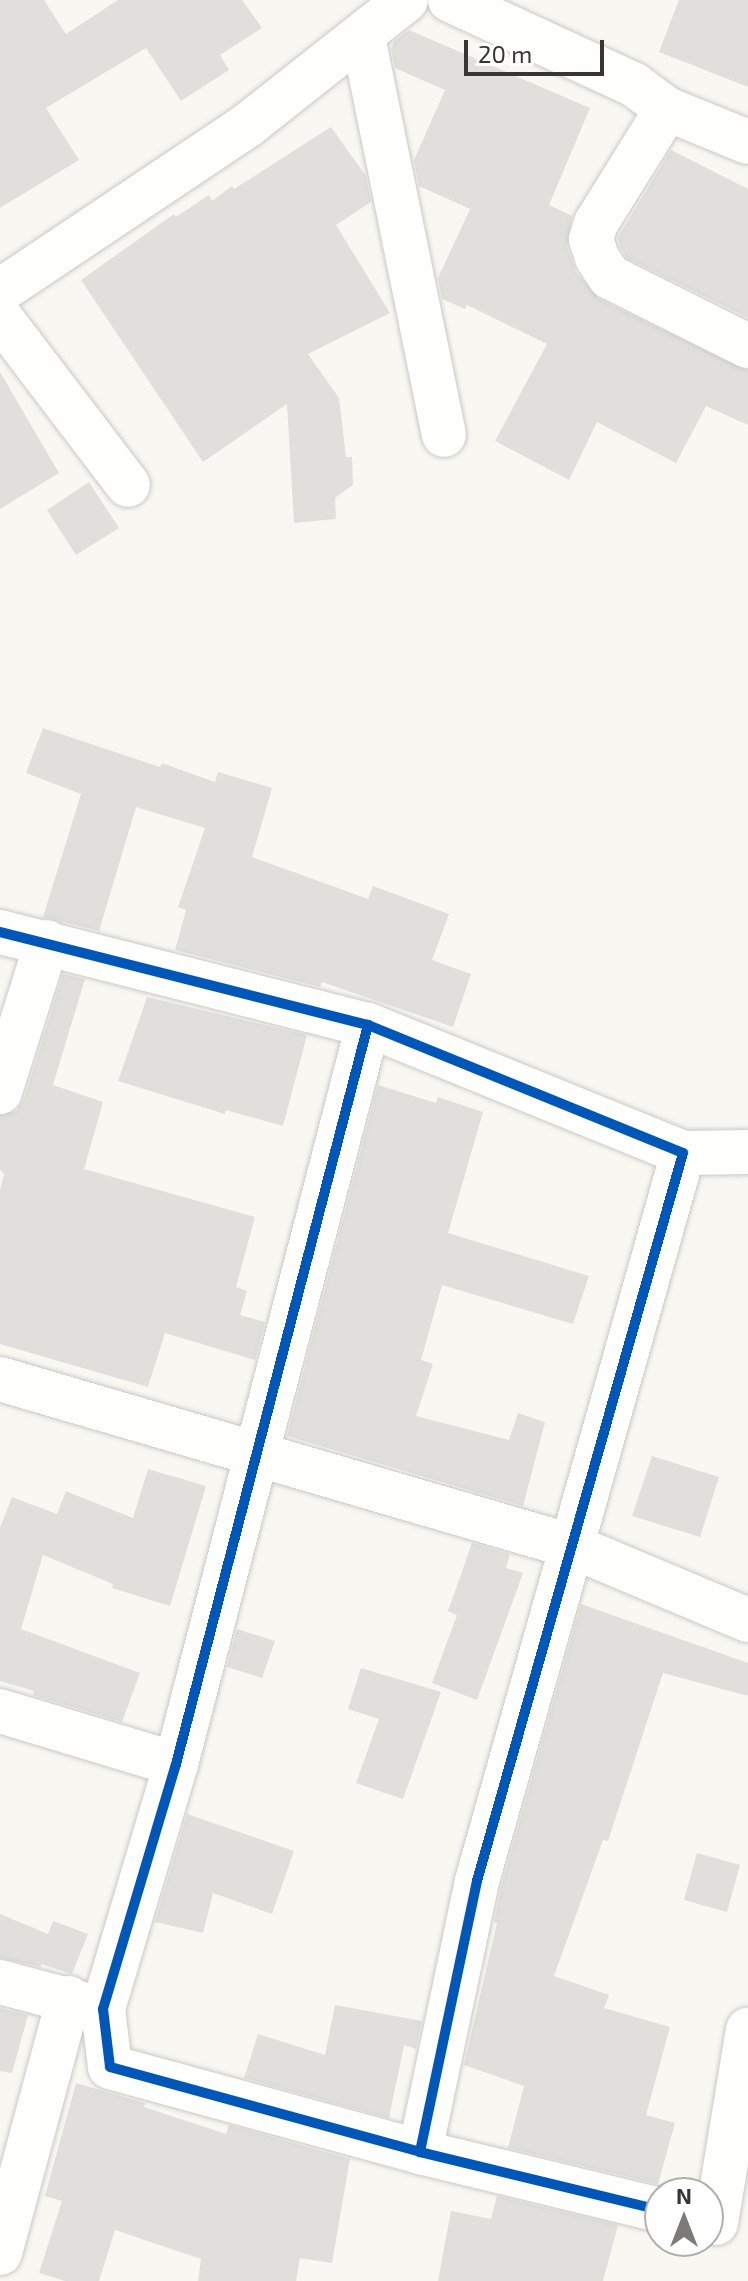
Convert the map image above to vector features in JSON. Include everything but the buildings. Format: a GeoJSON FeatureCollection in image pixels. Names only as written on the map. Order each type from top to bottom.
{"type":"FeatureCollection","features":[{"type":"Feature","properties":{"kind":"street"},"geometry":{"type":"LineString","coordinates":[[0,291],[249,124],[406,0]]}},
{"type":"Feature","properties":{"kind":"street"},"geometry":{"type":"LineString","coordinates":[[450,0],[633,84],[667,109],[748,142]]}},
{"type":"Feature","properties":{"kind":"street"},"geometry":{"type":"LineString","coordinates":[[363,37],[444,435]]}},
{"type":"Feature","properties":{"kind":"street"},"geometry":{"type":"LineString","coordinates":[[667,109],[596,223],[591,239],[597,258],[610,277],[748,346]]}},
{"type":"Feature","properties":{"kind":"street"},"geometry":{"type":"LineString","coordinates":[[0,317],[128,485]]}},
{"type":"Feature","properties":{"kind":"street"},"geometry":{"type":"LineString","coordinates":[[0,932],[368,1025],[683,1153],[748,1152]]}},
{"type":"Feature","properties":{"kind":"street"},"geometry":{"type":"LineString","coordinates":[[0,1092],[47,942]]}},
{"type":"Feature","properties":{"kind":"street"},"geometry":{"type":"LineString","coordinates":[[0,2253],[86,2004],[176,1764],[368,1025]]}},
{"type":"Feature","properties":{"kind":"street"},"geometry":{"type":"LineString","coordinates":[[420,2152],[477,1881],[683,1153]]}},
{"type":"Feature","properties":{"kind":"street"},"geometry":{"type":"LineString","coordinates":[[0,1379],[574,1547],[748,1620]]}},
{"type":"Feature","properties":{"kind":"street"},"geometry":{"type":"LineString","coordinates":[[0,1711],[176,1764]]}},
{"type":"Feature","properties":{"kind":"street"},"geometry":{"type":"LineString","coordinates":[[0,1982],[86,2004]]}},
{"type":"Feature","properties":{"kind":"street"},"geometry":{"type":"LineString","coordinates":[[86,2004],[110,2067],[420,2152],[644,2206]]}},
{"type":"Feature","properties":{"kind":"street"},"geometry":{"type":"LineString","coordinates":[[724,2225],[748,2030]]}},
{"type":"Feature","properties":{"kind":"cycle path"},"geometry":{"type":"LineString","coordinates":[[0,932],[368,1025],[176,1764],[103,2009],[110,2067],[420,2152],[644,2206]]}},
{"type":"Feature","properties":{"kind":"cycle path"},"geometry":{"type":"LineString","coordinates":[[368,1025],[683,1153],[477,1881],[420,2152]]}}]}
